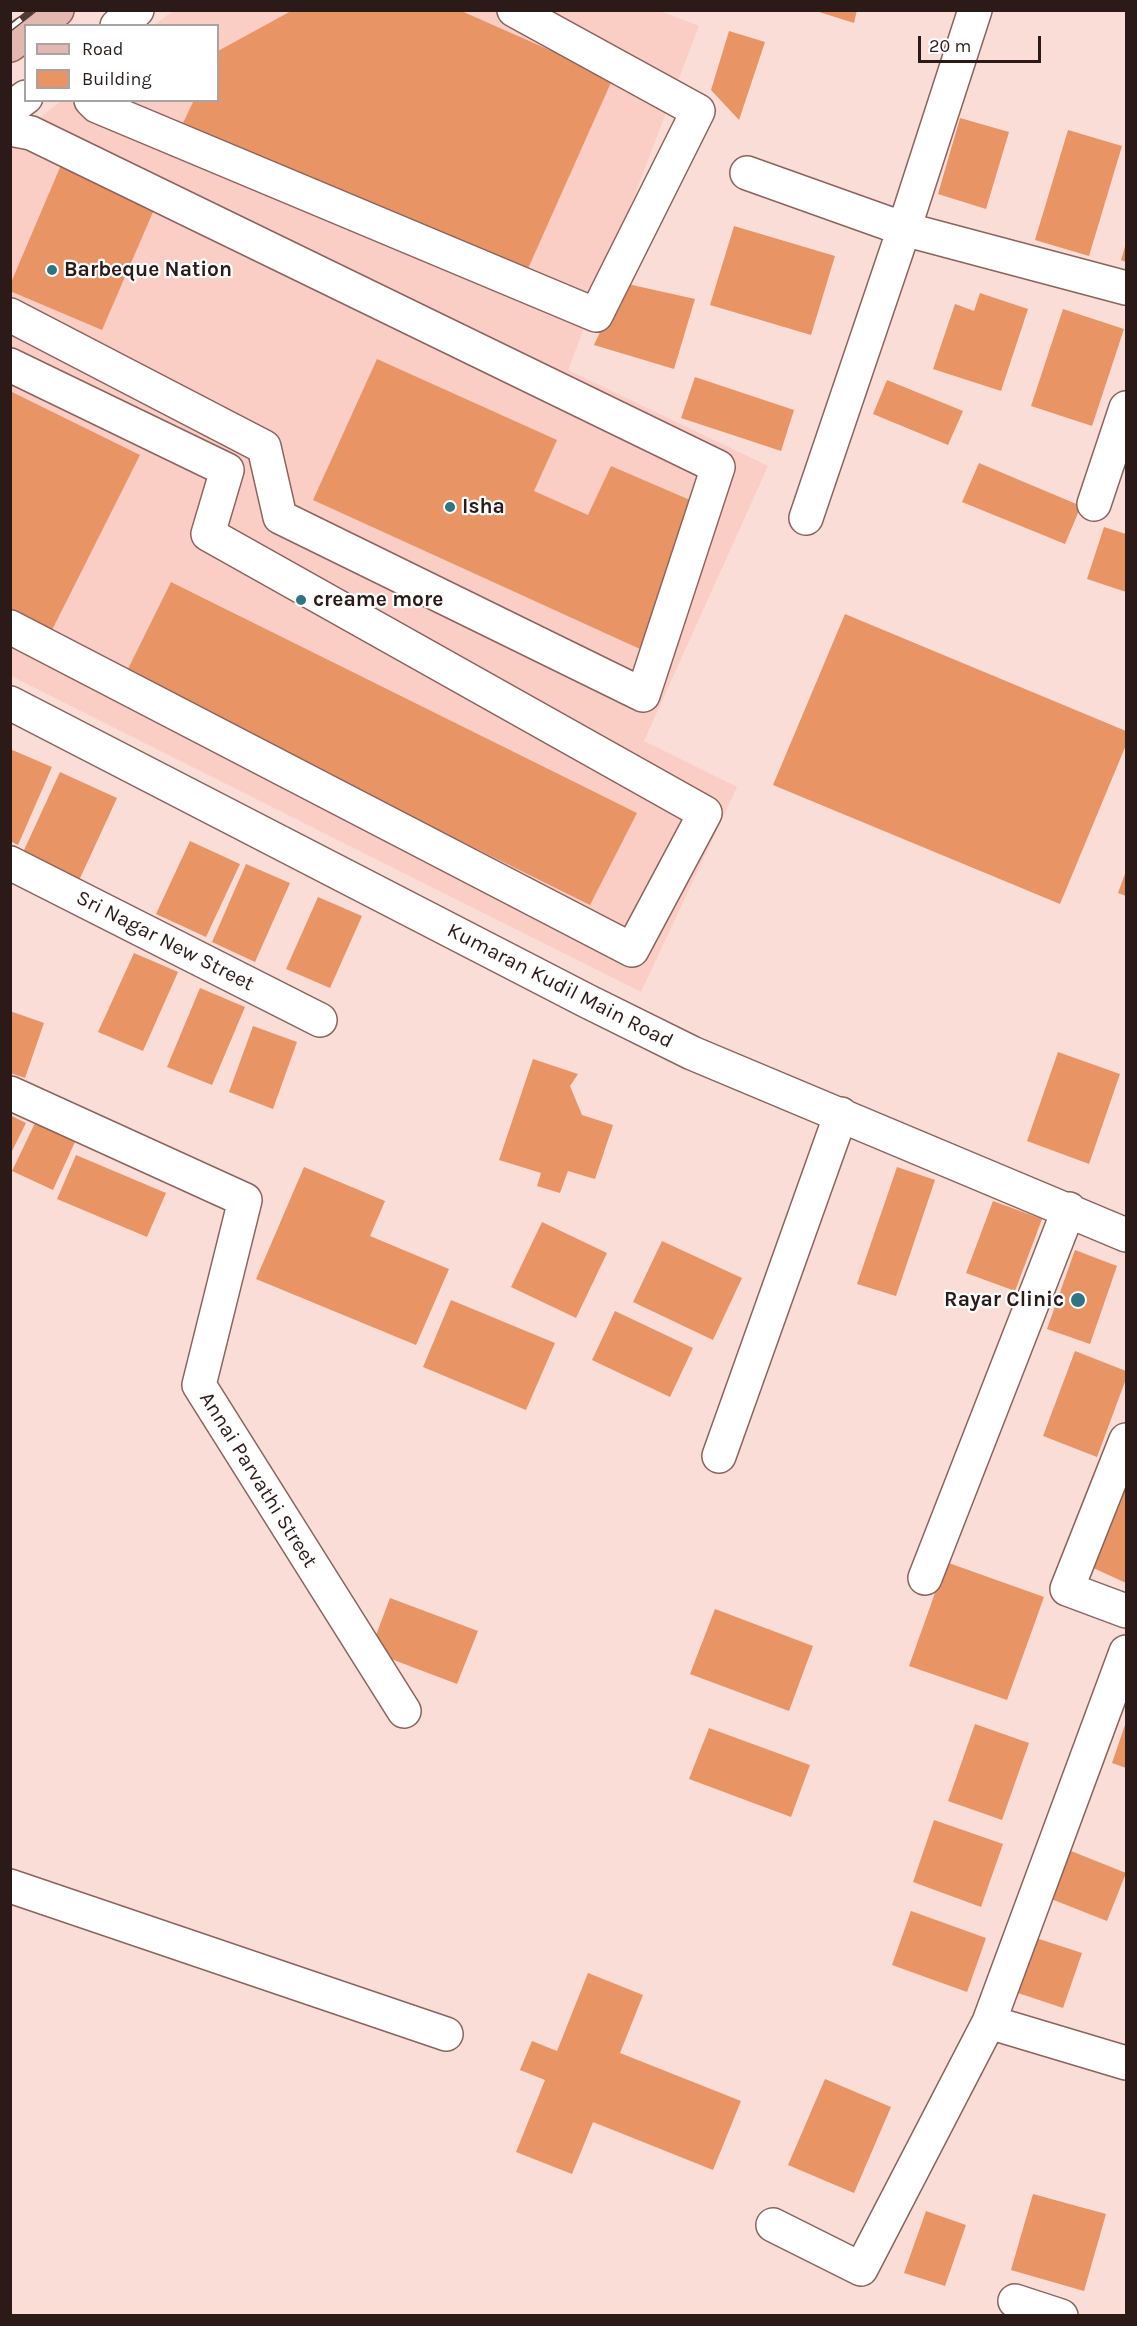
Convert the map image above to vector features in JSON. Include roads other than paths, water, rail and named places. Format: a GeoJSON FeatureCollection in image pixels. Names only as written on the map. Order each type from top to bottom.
{"type":"FeatureCollection","features":[{"type":"Feature","properties":{"kind":"main road"},"geometry":{"type":"LineString","coordinates":[[39,24],[57,10]]}},
{"type":"Feature","properties":{"kind":"main road"},"geometry":{"type":"LineString","coordinates":[[10,45],[24,34]]}},
{"type":"Feature","properties":{"kind":"street"},"geometry":{"type":"LineString","coordinates":[[120,24],[137,10]]}},
{"type":"Feature","properties":{"kind":"street"},"geometry":{"type":"LineString","coordinates":[[93,102],[97,106],[596,315],[698,111],[514,10]]}},
{"type":"Feature","properties":{"kind":"street"},"geometry":{"type":"LineString","coordinates":[[806,518],[975,10]]}},
{"type":"Feature","properties":{"kind":"street"},"geometry":{"type":"LineString","coordinates":[[10,109],[24,98]]}},
{"type":"Feature","properties":{"kind":"street"},"geometry":{"type":"LineString","coordinates":[[10,129],[31,133],[718,467],[643,695],[280,517],[264,447],[10,315]]}},
{"type":"Feature","properties":{"kind":"street"},"geometry":{"type":"LineString","coordinates":[[747,172],[904,229],[1126,288]]}},
{"type":"Feature","properties":{"kind":"street"},"geometry":{"type":"LineString","coordinates":[[10,365],[227,470],[208,534],[705,813],[632,950],[10,627]]}},
{"type":"Feature","properties":{"kind":"street"},"geometry":{"type":"LineString","coordinates":[[1094,504],[1126,408]]}},
{"type":"Feature","properties":{"kind":"street","name":"Kumaran Kudil Main Road"},"geometry":{"type":"LineString","coordinates":[[10,703],[693,1053],[1126,1235]]}},
{"type":"Feature","properties":{"kind":"street","name":"Sri Nagar New Street"},"geometry":{"type":"LineString","coordinates":[[10,863],[320,1020]]}},
{"type":"Feature","properties":{"kind":"street","name":"Annai Parvathi Street"},"geometry":{"type":"LineString","coordinates":[[10,1093],[245,1200],[199,1385],[404,1711]]}},
{"type":"Feature","properties":{"kind":"street"},"geometry":{"type":"LineString","coordinates":[[719,1456],[841,1114]]}},
{"type":"Feature","properties":{"kind":"street"},"geometry":{"type":"LineString","coordinates":[[925,1578],[1068,1209]]}},
{"type":"Feature","properties":{"kind":"street"},"geometry":{"type":"LineString","coordinates":[[1126,1440],[1067,1589],[1126,1611]]}},
{"type":"Feature","properties":{"kind":"street"},"geometry":{"type":"LineString","coordinates":[[773,2225],[861,2269],[989,2022],[1126,1652]]}},
{"type":"Feature","properties":{"kind":"street"},"geometry":{"type":"LineString","coordinates":[[10,1886],[447,2034]]}},
{"type":"Feature","properties":{"kind":"street"},"geometry":{"type":"LineString","coordinates":[[989,2022],[1126,2063]]}},
{"type":"Feature","properties":{"kind":"street"},"geometry":{"type":"LineString","coordinates":[[1015,2301],[1061,2316]]}},
{"type":"Feature","properties":{"kind":"railway"},"geometry":{"type":"LineString","coordinates":[[10,28],[33,10]]}},
{"type":"Feature","properties":{"kind":"place","name":"Barbeque Nation"},"geometry":{"type":"Point","coordinates":[52,270]}},
{"type":"Feature","properties":{"kind":"place","name":"Isha"},"geometry":{"type":"Point","coordinates":[450,507]}},
{"type":"Feature","properties":{"kind":"place","name":"creame more"},"geometry":{"type":"Point","coordinates":[301,600]}},
{"type":"Feature","properties":{"kind":"place","name":"Rayar Clinic"},"geometry":{"type":"Point","coordinates":[1078,1300]}}]}
